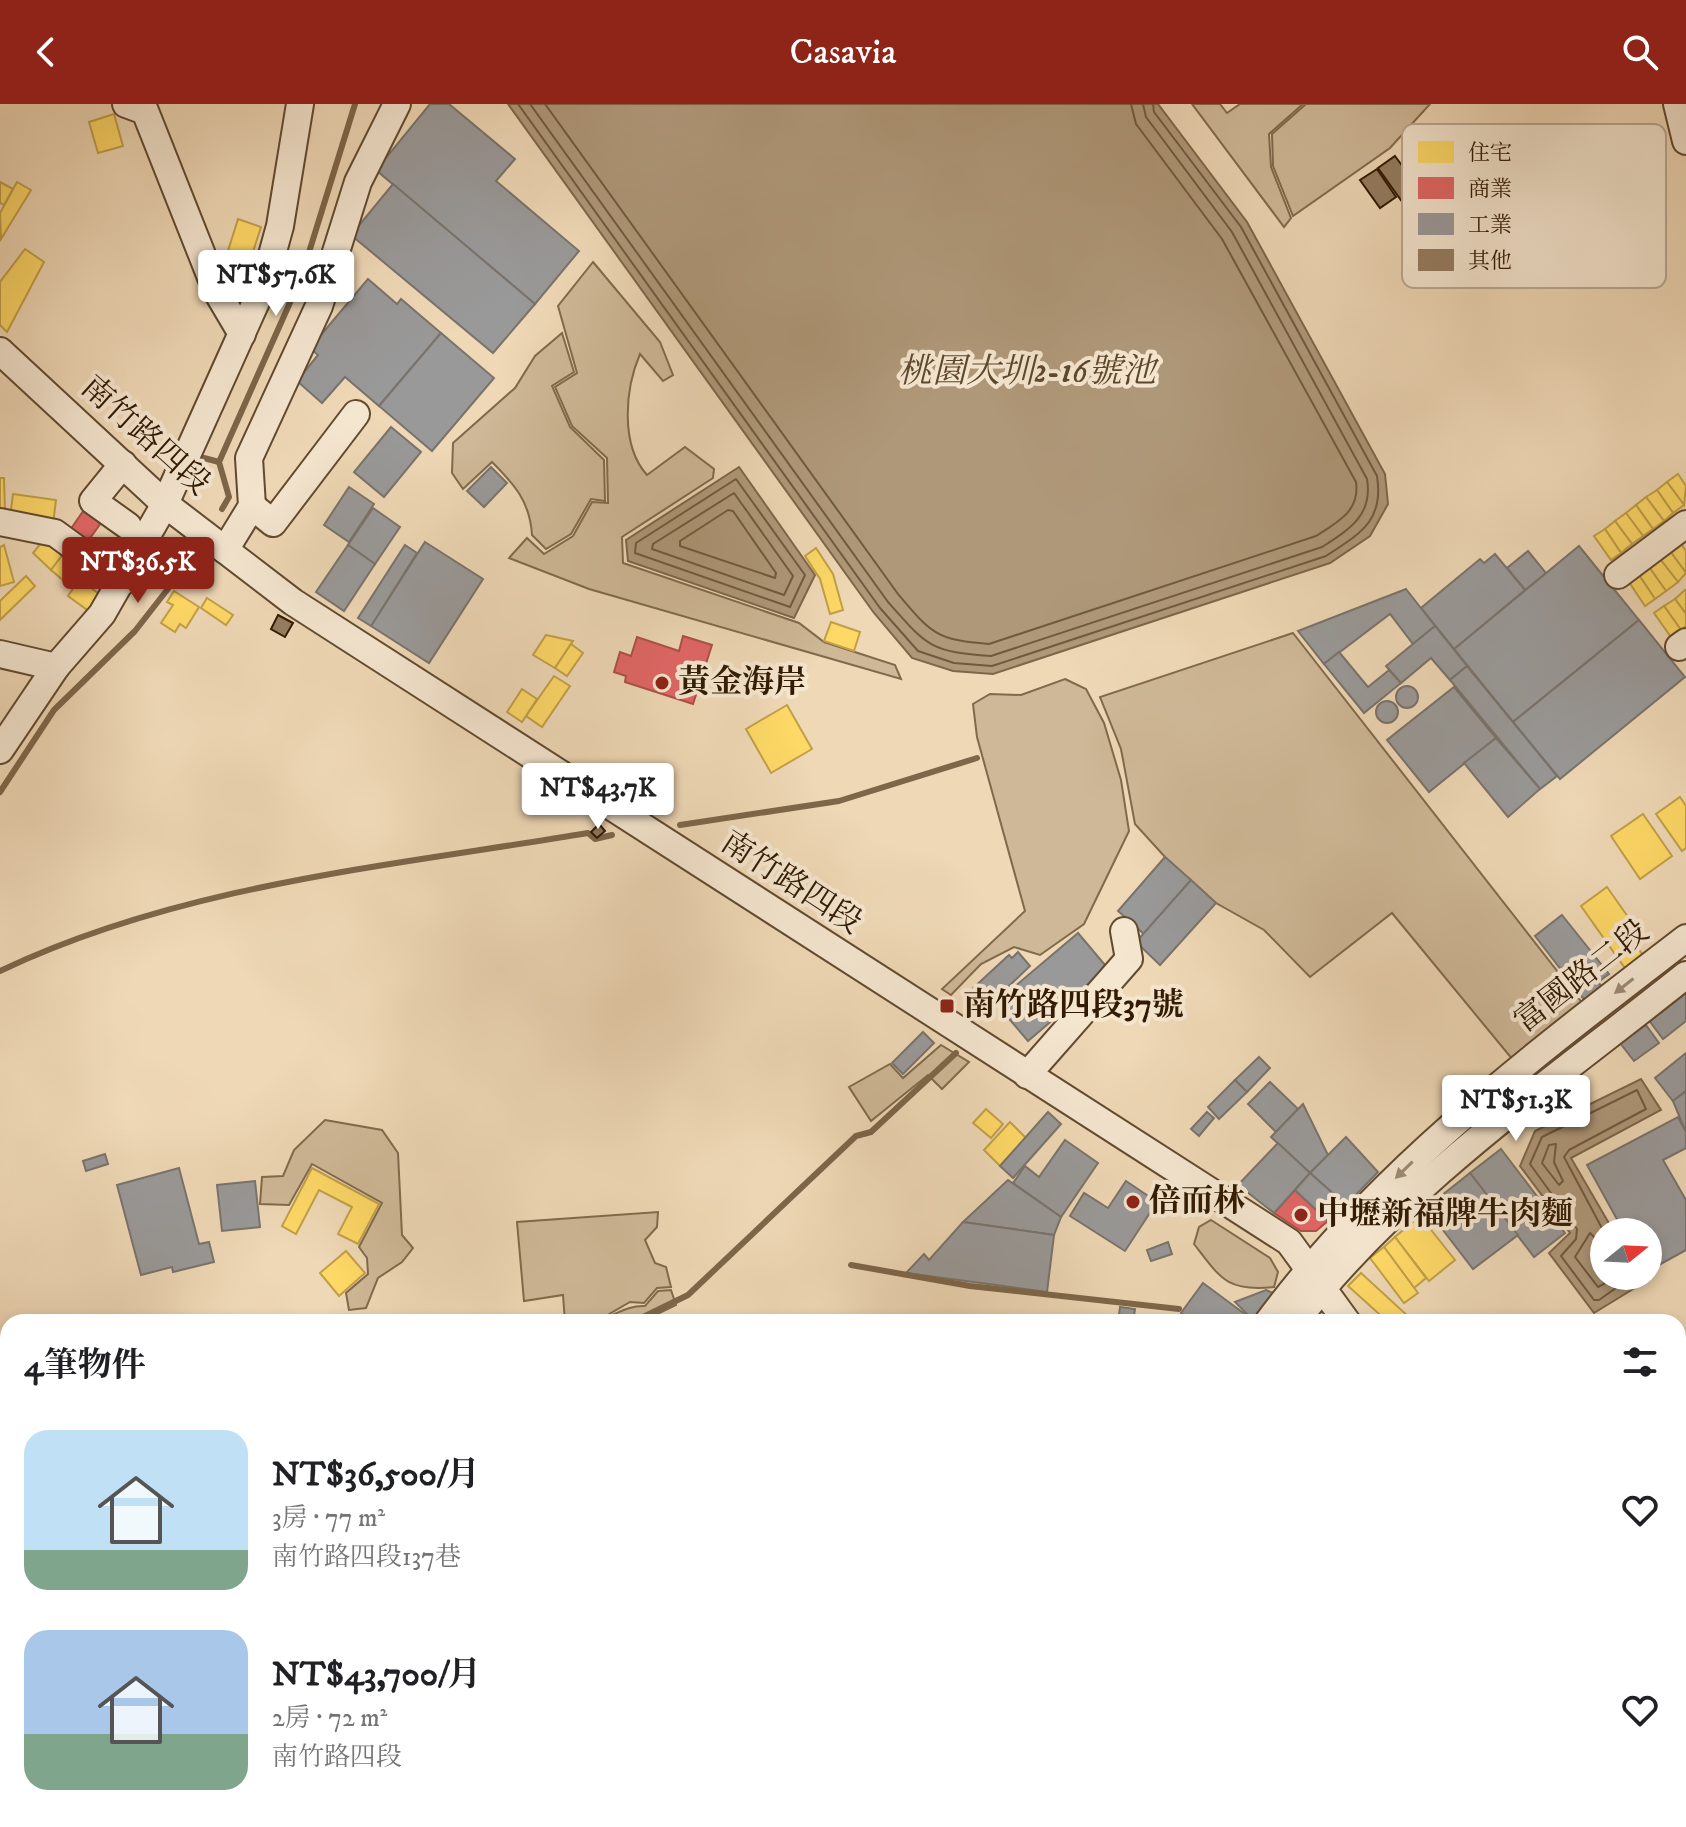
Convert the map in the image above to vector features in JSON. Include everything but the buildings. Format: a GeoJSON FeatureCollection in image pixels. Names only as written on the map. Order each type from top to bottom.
{"type":"FeatureCollection","features":[{"type":"Feature","properties":{"kind":"street"},"geometry":{"type":"LineString","coordinates":[[126,104],[145,111],[216,290],[242,334]]}},
{"type":"Feature","properties":{"kind":"street"},"geometry":{"type":"LineString","coordinates":[[0,750],[56,667],[102,614],[165,504],[264,284],[280,226],[300,104]]}},
{"type":"Feature","properties":{"kind":"street"},"geometry":{"type":"LineString","coordinates":[[225,550],[252,506],[249,458],[319,306],[358,182],[397,104]]}},
{"type":"Feature","properties":{"kind":"street"},"geometry":{"type":"LineString","coordinates":[[1677,104],[1686,141]]}},
{"type":"Feature","properties":{"kind":"street","name":"南竹路四段"},"geometry":{"type":"LineString","coordinates":[[0,351],[165,504],[293,602],[1289,1242],[1342,1314]]}},
{"type":"Feature","properties":{"kind":"street"},"geometry":{"type":"LineString","coordinates":[[252,506],[273,523],[356,414]]}},
{"type":"Feature","properties":{"kind":"street"},"geometry":{"type":"LineString","coordinates":[[123,464],[93,501],[128,526]]}},
{"type":"Feature","properties":{"kind":"street"},"geometry":{"type":"LineString","coordinates":[[0,522],[55,533],[122,582]]}},
{"type":"Feature","properties":{"kind":"street"},"geometry":{"type":"LineString","coordinates":[[1618,575],[1686,524]]}},
{"type":"Feature","properties":{"kind":"street"},"geometry":{"type":"LineString","coordinates":[[0,654],[56,667]]}},
{"type":"Feature","properties":{"kind":"street"},"geometry":{"type":"LineString","coordinates":[[1027,1075],[1129,959],[1124,931]]}},
{"type":"Feature","properties":{"kind":"street","name":"富國路二段"},"geometry":{"type":"LineString","coordinates":[[1316,1276],[1408,1165],[1555,1039],[1686,938]]}},
{"type":"Feature","properties":{"kind":"street","name":"富國路二段"},"geometry":{"type":"LineString","coordinates":[[1316,1276],[1686,975]]}},
{"type":"Feature","properties":{"kind":"street"},"geometry":{"type":"LineString","coordinates":[[1276,1314],[1316,1276]]}},
{"type":"Feature","properties":{"kind":"street"},"geometry":{"type":"LineString","coordinates":[[1299,1314],[1316,1276]]}},
{"type":"Feature","properties":{"kind":"shaded area"},"geometry":{"type":"Polygon","coordinates":[[[1192,104],[1220,104],[1227,113],[1240,104],[1303,104],[1269,134],[1271,167],[1291,218],[1284,227],[1192,104]]]}},
{"type":"Feature","properties":{"kind":"shaded area"},"geometry":{"type":"Polygon","coordinates":[[[1306,104],[1430,104],[1412,124],[1402,124],[1402,135],[1390,148],[1293,216],[1273,166],[1272,134],[1306,104]]]}},
{"type":"Feature","properties":{"kind":"shaded area"},"geometry":{"type":"Polygon","coordinates":[[[593,262],[660,342],[673,375],[663,381],[640,354],[631,383],[628,416],[632,448],[638,463],[647,475],[685,447],[714,469],[713,478],[622,537],[623,563],[799,623],[824,642],[895,665],[901,679],[589,589],[509,558],[527,538],[544,554],[573,536],[592,502],[608,503],[607,458],[572,426],[555,387],[577,373],[558,306],[593,262]]]}},
{"type":"Feature","properties":{"kind":"shaded area"},"geometry":{"type":"Polygon","coordinates":[[[562,333],[574,372],[552,386],[570,427],[604,460],[605,501],[591,499],[571,534],[546,549],[532,535],[525,503],[508,478],[492,462],[463,489],[452,473],[453,443],[515,388],[535,356],[562,333]]]}},
{"type":"Feature","properties":{"kind":"shaded area"},"geometry":{"type":"Polygon","coordinates":[[[1293,633],[1583,1004],[1513,1060],[1392,913],[1310,977],[1264,930],[1216,903],[1165,857],[1135,824],[1121,749],[1100,697],[1293,633]]]}},
{"type":"Feature","properties":{"kind":"shaded area"},"geometry":{"type":"Polygon","coordinates":[[[1065,679],[1086,689],[1104,723],[1121,780],[1129,831],[1084,924],[1040,955],[1014,947],[981,964],[951,995],[942,989],[1025,911],[977,737],[973,704],[990,694],[1021,695],[1065,679]]]}},
{"type":"Feature","properties":{"kind":"shaded area"},"geometry":{"type":"Polygon","coordinates":[[[941,1045],[969,1062],[942,1089],[928,1075],[871,1121],[849,1087],[890,1064],[903,1078],[941,1045]]]}},
{"type":"Feature","properties":{"kind":"shaded area"},"geometry":{"type":"Polygon","coordinates":[[[325,1120],[382,1130],[398,1153],[402,1235],[413,1248],[402,1262],[378,1278],[366,1308],[349,1310],[346,1293],[368,1274],[367,1258],[359,1247],[382,1203],[312,1164],[289,1205],[260,1204],[262,1177],[283,1176],[294,1150],[325,1120]]]}},
{"type":"Feature","properties":{"kind":"shaded area"},"geometry":{"type":"Polygon","coordinates":[[[658,1212],[657,1227],[645,1240],[655,1263],[666,1267],[671,1287],[657,1288],[644,1303],[630,1302],[609,1314],[564,1314],[563,1295],[524,1301],[517,1222],[658,1212]]]}},
{"type":"Feature","properties":{"kind":"shaded area"},"geometry":{"type":"Polygon","coordinates":[[[1211,1220],[1270,1258],[1278,1272],[1274,1287],[1235,1285],[1211,1266],[1194,1244],[1199,1227],[1211,1220]]]}},
{"type":"Feature","properties":{"kind":"shaded area"},"geometry":{"type":"Polygon","coordinates":[[[671,1290],[676,1305],[657,1314],[615,1314],[645,1306],[658,1291],[671,1290]]]}},
{"type":"Feature","properties":{"kind":"water","name":"桃園大圳2-16號池"},"geometry":{"type":"Polygon","coordinates":[[[508,104],[1158,104],[1247,222],[1385,474],[1388,504],[1370,536],[1330,563],[993,674],[953,671],[912,658],[874,613],[508,104]]]}},
{"type":"Feature","properties":{"kind":"water"},"geometry":{"type":"Polygon","coordinates":[[[739,467],[815,575],[794,618],[628,561],[626,540],[739,467]]]}},
{"type":"Feature","properties":{"kind":"water"},"geometry":{"type":"Polygon","coordinates":[[[1641,1079],[1661,1110],[1571,1158],[1606,1218],[1590,1218],[1590,1290],[1632,1290],[1594,1313],[1549,1253],[1570,1233],[1520,1166],[1535,1131],[1641,1079]]]}},
{"type":"Feature","properties":{"kind":"waterway"},"geometry":{"type":"LineString","coordinates":[[222,509],[229,497],[219,462],[301,278],[355,104]]}},
{"type":"Feature","properties":{"kind":"waterway"},"geometry":{"type":"LineString","coordinates":[[204,458],[219,462]]}},
{"type":"Feature","properties":{"kind":"waterway"},"geometry":{"type":"LineString","coordinates":[[0,792],[54,710],[135,631],[192,558]]}},
{"type":"Feature","properties":{"kind":"waterway"},"geometry":{"type":"LineString","coordinates":[[680,825],[839,801],[977,758]]}},
{"type":"Feature","properties":{"kind":"waterway"},"geometry":{"type":"LineString","coordinates":[[0,971],[70,941],[141,917],[215,898],[439,856],[588,833],[595,839],[612,835]]}},
{"type":"Feature","properties":{"kind":"waterway"},"geometry":{"type":"LineString","coordinates":[[649,1314],[688,1295],[856,1136],[871,1132],[956,1053]]}},
{"type":"Feature","properties":{"kind":"waterway"},"geometry":{"type":"LineString","coordinates":[[851,1265],[970,1286],[1179,1309]]}},
{"type":"Feature","properties":{"kind":"place","name":"黃金海岸"},"geometry":{"type":"Point","coordinates":[662,683]}},
{"type":"Feature","properties":{"kind":"place","name":"南竹路四段37號"},"geometry":{"type":"Point","coordinates":[947,1006]}},
{"type":"Feature","properties":{"kind":"place","name":"倍而林"},"geometry":{"type":"Point","coordinates":[1133,1202]}},
{"type":"Feature","properties":{"kind":"place","name":"中壢新福牌牛肉麵"},"geometry":{"type":"Point","coordinates":[1301,1215]}}]}
